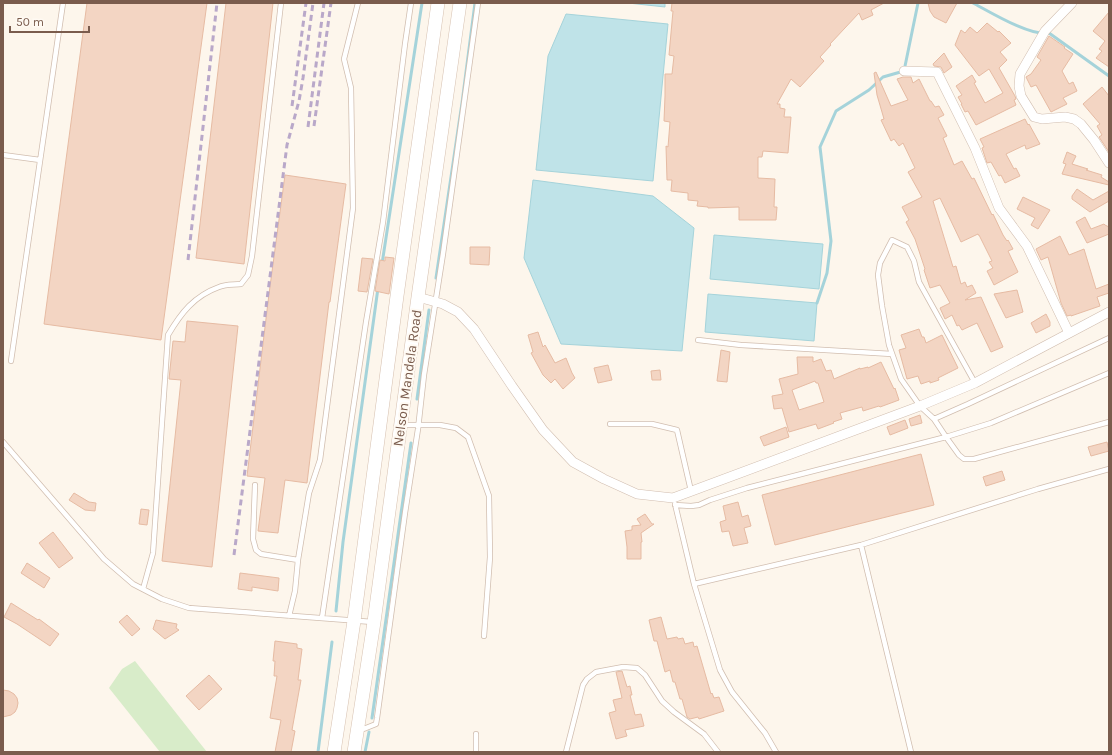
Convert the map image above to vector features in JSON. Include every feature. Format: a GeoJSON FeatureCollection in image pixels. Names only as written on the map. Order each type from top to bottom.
{"type":"FeatureCollection","features":[{"type":"Feature","properties":{"kind":"main road","name":"Nelson Mandela Road"},"geometry":{"type":"LineString","coordinates":[[334,752],[354,621],[438,3]]}},
{"type":"Feature","properties":{"kind":"main road","name":"Nelson Mandela Road"},"geometry":{"type":"LineString","coordinates":[[354,752],[374,622],[460,3]]}},
{"type":"Feature","properties":{"kind":"street"},"geometry":{"type":"LineString","coordinates":[[1072,3],[1045,31],[1020,74],[1019,86],[1021,96],[1034,116],[1042,120],[1065,117],[1074,119],[1081,124],[1109,163]]}},
{"type":"Feature","properties":{"kind":"street"},"geometry":{"type":"LineString","coordinates":[[904,71],[937,72],[975,148],[999,208],[1026,246],[1069,333]]}},
{"type":"Feature","properties":{"kind":"street"},"geometry":{"type":"LineString","coordinates":[[418,297],[443,304],[458,312],[474,328],[543,430],[573,462],[604,479],[637,494],[674,502],[691,491],[920,406],[975,383],[1109,312]]}},
{"type":"Feature","properties":{"kind":"lane"},"geometry":{"type":"LineString","coordinates":[[11,361],[63,3]]}},
{"type":"Feature","properties":{"kind":"lane"},"geometry":{"type":"LineString","coordinates":[[143,589],[153,553],[168,335],[178,318],[196,299],[220,286],[241,284],[248,275],[252,256],[281,3]]}},
{"type":"Feature","properties":{"kind":"lane"},"geometry":{"type":"LineString","coordinates":[[289,616],[295,591],[298,560],[309,493],[320,460],[353,208],[351,88],[344,59],[358,3]]}},
{"type":"Feature","properties":{"kind":"lane"},"geometry":{"type":"LineString","coordinates":[[322,618],[382,222],[411,3]]}},
{"type":"Feature","properties":{"kind":"lane"},"geometry":{"type":"LineString","coordinates":[[358,730],[376,724],[377,718],[419,425],[424,376],[447,232],[478,3]]}},
{"type":"Feature","properties":{"kind":"lane"},"geometry":{"type":"LineString","coordinates":[[3,155],[40,160]]}},
{"type":"Feature","properties":{"kind":"lane"},"geometry":{"type":"LineString","coordinates":[[975,383],[919,282],[914,261],[906,247],[892,240],[880,263],[878,275],[889,345],[901,379],[920,406],[934,419],[959,455],[964,459],[974,459],[1109,422]]}},
{"type":"Feature","properties":{"kind":"lane"},"geometry":{"type":"LineString","coordinates":[[934,419],[1109,338]]}},
{"type":"Feature","properties":{"kind":"lane"},"geometry":{"type":"LineString","coordinates":[[698,340],[741,345],[892,354]]}},
{"type":"Feature","properties":{"kind":"lane"},"geometry":{"type":"LineString","coordinates":[[776,752],[765,733],[732,692],[720,670],[694,584],[674,502],[691,506],[699,505],[747,488],[946,437],[991,423],[1109,373]]}},
{"type":"Feature","properties":{"kind":"lane"},"geometry":{"type":"LineString","coordinates":[[610,424],[652,424],[677,430],[691,491]]}},
{"type":"Feature","properties":{"kind":"lane"},"geometry":{"type":"LineString","coordinates":[[401,425],[440,425],[456,428],[468,437],[489,496],[490,558],[484,636]]}},
{"type":"Feature","properties":{"kind":"lane"},"geometry":{"type":"LineString","coordinates":[[3,442],[104,559],[133,584],[162,599],[189,608],[374,622]]}},
{"type":"Feature","properties":{"kind":"lane"},"geometry":{"type":"LineString","coordinates":[[694,584],[861,545],[1038,489],[1109,469]]}},
{"type":"Feature","properties":{"kind":"lane"},"geometry":{"type":"LineString","coordinates":[[255,486],[253,539],[256,550],[261,554],[298,560]]}},
{"type":"Feature","properties":{"kind":"lane"},"geometry":{"type":"LineString","coordinates":[[861,545],[911,752]]}},
{"type":"Feature","properties":{"kind":"lane"},"geometry":{"type":"LineString","coordinates":[[566,752],[583,685],[587,679],[596,672],[623,667],[637,668],[645,675],[662,701],[674,712],[704,734],[718,752]]}},
{"type":"Feature","properties":{"kind":"lane"},"geometry":{"type":"LineString","coordinates":[[476,734],[476,752]]}},
{"type":"Feature","properties":{"kind":"green space"},"geometry":{"type":"Polygon","coordinates":[[[135,661],[207,752],[160,752],[109,688],[122,669],[135,661]]]}},
{"type":"Feature","properties":{"kind":"water"},"geometry":{"type":"Polygon","coordinates":[[[628,3],[665,3],[665,7],[628,3]]]}},
{"type":"Feature","properties":{"kind":"water"},"geometry":{"type":"Polygon","coordinates":[[[566,14],[668,24],[653,181],[536,170],[548,56],[566,14]]]}},
{"type":"Feature","properties":{"kind":"water"},"geometry":{"type":"Polygon","coordinates":[[[533,180],[653,196],[694,228],[682,351],[561,344],[524,258],[533,180]]]}},
{"type":"Feature","properties":{"kind":"water"},"geometry":{"type":"Polygon","coordinates":[[[714,235],[823,244],[819,289],[710,279],[714,235]]]}},
{"type":"Feature","properties":{"kind":"water"},"geometry":{"type":"Polygon","coordinates":[[[708,294],[817,303],[814,341],[705,332],[708,294]]]}},
{"type":"Feature","properties":{"kind":"building"},"geometry":{"type":"Polygon","coordinates":[[[87,3],[207,3],[161,340],[44,324],[87,3]]]}},
{"type":"Feature","properties":{"kind":"building"},"geometry":{"type":"Polygon","coordinates":[[[226,3],[273,3],[244,264],[196,258],[226,3]]]}},
{"type":"Feature","properties":{"kind":"building"},"geometry":{"type":"Polygon","coordinates":[[[672,3],[884,3],[871,10],[873,15],[862,20],[859,13],[830,44],[831,45],[820,57],[824,61],[800,87],[791,79],[777,104],[780,104],[780,108],[785,109],[784,117],[791,117],[788,153],[763,151],[762,157],[758,157],[758,178],[775,179],[774,207],[777,207],[776,220],[739,220],[739,207],[708,208],[697,206],[698,201],[688,200],[688,193],[671,191],[672,180],[667,180],[666,146],[668,147],[670,122],[664,121],[665,74],[672,74],[674,56],[669,55],[673,11],[671,11],[672,3]]]}},
{"type":"Feature","properties":{"kind":"building"},"geometry":{"type":"Polygon","coordinates":[[[928,3],[957,3],[946,23],[934,17],[930,11],[928,3]]]}},
{"type":"Feature","properties":{"kind":"building"},"geometry":{"type":"Polygon","coordinates":[[[1109,12],[1109,67],[1096,58],[1102,51],[1099,49],[1105,41],[1093,31],[1109,12]]]}},
{"type":"Feature","properties":{"kind":"building"},"geometry":{"type":"Polygon","coordinates":[[[987,23],[998,32],[999,31],[1011,43],[1000,52],[1007,60],[999,68],[1015,96],[1016,99],[1014,100],[1016,105],[976,125],[968,111],[965,112],[958,97],[962,95],[956,86],[972,75],[976,82],[974,83],[985,103],[1003,93],[989,69],[979,76],[955,45],[961,30],[965,33],[970,27],[977,33],[987,23]]]}},
{"type":"Feature","properties":{"kind":"building"},"geometry":{"type":"Polygon","coordinates":[[[1049,36],[1073,54],[1062,71],[1069,84],[1073,82],[1077,91],[1063,98],[1067,104],[1051,112],[1036,85],[1031,87],[1026,77],[1031,74],[1041,60],[1037,57],[1049,36]]]}},
{"type":"Feature","properties":{"kind":"building"},"geometry":{"type":"Polygon","coordinates":[[[944,53],[952,67],[944,73],[941,67],[934,66],[933,64],[944,53]]]}},
{"type":"Feature","properties":{"kind":"building"},"geometry":{"type":"Polygon","coordinates":[[[876,72],[891,106],[908,100],[897,79],[911,77],[913,83],[919,79],[930,101],[935,107],[939,106],[944,115],[938,118],[947,136],[943,138],[954,165],[962,161],[972,179],[974,178],[992,215],[993,214],[1003,235],[1013,249],[1008,251],[1018,272],[994,285],[987,271],[993,268],[989,262],[992,261],[979,235],[978,234],[961,242],[940,198],[933,201],[953,267],[956,266],[961,284],[965,282],[967,287],[972,285],[976,293],[965,300],[981,297],[1003,347],[991,352],[977,323],[962,330],[959,325],[957,326],[952,315],[945,319],[940,308],[950,303],[940,285],[930,288],[915,239],[906,222],[909,220],[902,207],[922,197],[908,172],[915,168],[903,143],[899,146],[894,139],[891,141],[881,120],[884,119],[877,95],[874,73],[876,72]]]}},
{"type":"Feature","properties":{"kind":"building"},"geometry":{"type":"Polygon","coordinates":[[[1102,87],[1109,96],[1109,152],[1099,137],[1102,135],[1097,126],[1100,124],[1083,104],[1102,87]]]}},
{"type":"Feature","properties":{"kind":"building"},"geometry":{"type":"Polygon","coordinates":[[[1025,119],[1040,144],[1027,149],[1025,145],[1006,154],[1014,169],[1016,168],[1020,176],[1005,183],[991,162],[987,163],[982,148],[984,147],[980,139],[1025,119]]]}},
{"type":"Feature","properties":{"kind":"building"},"geometry":{"type":"Polygon","coordinates":[[[1067,152],[1076,156],[1072,164],[1102,175],[1101,177],[1109,182],[1109,185],[1062,174],[1066,164],[1063,163],[1067,152]]]}},
{"type":"Feature","properties":{"kind":"building"},"geometry":{"type":"Polygon","coordinates":[[[285,175],[346,184],[329,302],[307,483],[285,480],[278,533],[258,531],[265,478],[247,476],[285,175]]]}},
{"type":"Feature","properties":{"kind":"building"},"geometry":{"type":"Polygon","coordinates":[[[1077,189],[1093,200],[1109,191],[1109,201],[1090,212],[1072,199],[1072,196],[1077,189]]]}},
{"type":"Feature","properties":{"kind":"building"},"geometry":{"type":"Polygon","coordinates":[[[1023,197],[1050,210],[1038,229],[1031,225],[1035,218],[1017,209],[1023,197]]]}},
{"type":"Feature","properties":{"kind":"building"},"geometry":{"type":"Polygon","coordinates":[[[1085,217],[1091,229],[1104,224],[1109,227],[1109,234],[1087,243],[1076,222],[1085,217]]]}},
{"type":"Feature","properties":{"kind":"building"},"geometry":{"type":"Polygon","coordinates":[[[1060,236],[1069,255],[1084,249],[1096,289],[1109,284],[1109,293],[1097,297],[1100,306],[1071,316],[1067,316],[1061,303],[1048,257],[1041,260],[1036,249],[1060,236]]]}},
{"type":"Feature","properties":{"kind":"building"},"geometry":{"type":"Polygon","coordinates":[[[470,247],[490,247],[489,265],[470,264],[470,247]]]}},
{"type":"Feature","properties":{"kind":"building"},"geometry":{"type":"Polygon","coordinates":[[[385,257],[394,258],[389,294],[375,291],[380,260],[385,261],[385,257]]]}},
{"type":"Feature","properties":{"kind":"building"},"geometry":{"type":"Polygon","coordinates":[[[362,258],[373,259],[367,292],[358,291],[362,258]]]}},
{"type":"Feature","properties":{"kind":"building"},"geometry":{"type":"Polygon","coordinates":[[[1017,290],[1023,312],[1006,318],[994,294],[1017,290]]]}},
{"type":"Feature","properties":{"kind":"building"},"geometry":{"type":"Polygon","coordinates":[[[1046,314],[1050,322],[1050,326],[1036,333],[1031,323],[1046,314]]]}},
{"type":"Feature","properties":{"kind":"building"},"geometry":{"type":"Polygon","coordinates":[[[187,321],[238,326],[212,567],[162,561],[181,380],[169,379],[173,341],[185,342],[187,321]]]}},
{"type":"Feature","properties":{"kind":"building"},"geometry":{"type":"Polygon","coordinates":[[[919,329],[926,343],[942,335],[958,368],[938,378],[939,380],[930,383],[930,381],[921,384],[918,376],[907,379],[899,350],[906,348],[901,335],[919,329]]]}},
{"type":"Feature","properties":{"kind":"building"},"geometry":{"type":"Polygon","coordinates":[[[538,332],[543,347],[545,345],[555,363],[566,358],[575,378],[563,389],[555,379],[551,383],[543,375],[531,353],[533,352],[528,335],[538,332]]]}},
{"type":"Feature","properties":{"kind":"building"},"geometry":{"type":"Polygon","coordinates":[[[721,350],[730,352],[727,382],[717,381],[721,350]]]}},
{"type":"Feature","properties":{"kind":"building"},"geometry":{"type":"Polygon","coordinates":[[[797,357],[813,357],[813,362],[821,359],[826,371],[831,370],[834,379],[860,368],[868,368],[881,362],[894,389],[895,388],[899,400],[863,411],[862,407],[840,413],[842,419],[818,429],[816,424],[789,432],[782,408],[774,409],[772,396],[783,394],[779,379],[798,374],[797,357]],[[815,381],[792,390],[799,410],[824,402],[818,383],[815,381]]]}},
{"type":"Feature","properties":{"kind":"building"},"geometry":{"type":"Polygon","coordinates":[[[608,365],[612,380],[598,383],[594,368],[608,365]]]}},
{"type":"Feature","properties":{"kind":"building"},"geometry":{"type":"Polygon","coordinates":[[[660,370],[661,380],[652,380],[651,371],[660,370]]]}},
{"type":"Feature","properties":{"kind":"building"},"geometry":{"type":"Polygon","coordinates":[[[920,415],[922,423],[911,426],[909,419],[920,415]]]}},
{"type":"Feature","properties":{"kind":"building"},"geometry":{"type":"Polygon","coordinates":[[[905,420],[908,428],[890,435],[887,427],[905,420]]]}},
{"type":"Feature","properties":{"kind":"building"},"geometry":{"type":"Polygon","coordinates":[[[786,427],[789,437],[764,446],[760,437],[786,427]]]}},
{"type":"Feature","properties":{"kind":"building"},"geometry":{"type":"Polygon","coordinates":[[[1107,442],[1109,451],[1091,456],[1088,447],[1107,442]]]}},
{"type":"Feature","properties":{"kind":"building"},"geometry":{"type":"Polygon","coordinates":[[[921,454],[934,505],[775,545],[762,495],[921,454]]]}},
{"type":"Feature","properties":{"kind":"building"},"geometry":{"type":"Polygon","coordinates":[[[1002,471],[1005,480],[986,486],[983,477],[1002,471]]]}},
{"type":"Feature","properties":{"kind":"building"},"geometry":{"type":"Polygon","coordinates":[[[74,493],[89,502],[96,503],[95,511],[85,510],[69,500],[74,493]]]}},
{"type":"Feature","properties":{"kind":"building"},"geometry":{"type":"Polygon","coordinates":[[[738,502],[742,517],[748,515],[751,526],[744,528],[748,543],[733,546],[729,531],[722,532],[720,522],[726,520],[723,506],[738,502]]]}},
{"type":"Feature","properties":{"kind":"building"},"geometry":{"type":"Polygon","coordinates":[[[141,509],[149,510],[147,525],[139,524],[141,509]]]}},
{"type":"Feature","properties":{"kind":"building"},"geometry":{"type":"Polygon","coordinates":[[[645,514],[652,524],[654,524],[641,533],[641,559],[627,559],[625,531],[632,530],[632,526],[641,525],[637,519],[645,514]]]}},
{"type":"Feature","properties":{"kind":"building"},"geometry":{"type":"Polygon","coordinates":[[[53,532],[73,558],[59,568],[39,543],[53,532]]]}},
{"type":"Feature","properties":{"kind":"building"},"geometry":{"type":"Polygon","coordinates":[[[27,563],[50,578],[44,588],[21,573],[27,563]]]}},
{"type":"Feature","properties":{"kind":"building"},"geometry":{"type":"Polygon","coordinates":[[[240,573],[279,578],[278,591],[252,587],[252,591],[238,589],[240,573]]]}},
{"type":"Feature","properties":{"kind":"building"},"geometry":{"type":"Polygon","coordinates":[[[11,603],[38,620],[39,619],[59,634],[50,646],[4,617],[11,603]]]}},
{"type":"Feature","properties":{"kind":"building"},"geometry":{"type":"Polygon","coordinates":[[[127,615],[140,629],[132,636],[119,622],[127,615]]]}},
{"type":"Feature","properties":{"kind":"building"},"geometry":{"type":"Polygon","coordinates":[[[661,617],[667,639],[677,637],[678,639],[683,638],[685,644],[693,642],[694,647],[697,646],[711,694],[712,693],[714,698],[719,697],[724,711],[699,719],[698,717],[690,719],[687,717],[682,699],[680,699],[670,670],[665,672],[657,641],[654,641],[649,620],[661,617]]]}},
{"type":"Feature","properties":{"kind":"building"},"geometry":{"type":"Polygon","coordinates":[[[156,620],[177,624],[176,628],[179,630],[165,639],[153,629],[156,620]]]}},
{"type":"Feature","properties":{"kind":"building"},"geometry":{"type":"Polygon","coordinates":[[[275,641],[297,644],[297,648],[302,649],[298,680],[301,680],[292,730],[295,731],[291,752],[275,752],[281,720],[270,718],[277,676],[274,676],[275,661],[273,661],[275,641]]]}},
{"type":"Feature","properties":{"kind":"building"},"geometry":{"type":"Polygon","coordinates":[[[622,671],[627,687],[630,686],[632,695],[630,695],[635,715],[641,714],[644,726],[625,730],[627,736],[616,739],[609,713],[616,711],[613,700],[622,698],[616,672],[622,671]]]}},
{"type":"Feature","properties":{"kind":"building"},"geometry":{"type":"Polygon","coordinates":[[[209,675],[222,689],[199,710],[186,696],[209,675]]]}},
{"type":"Feature","properties":{"kind":"building"},"geometry":{"type":"Polygon","coordinates":[[[3,690],[14,694],[18,703],[15,712],[11,715],[3,717],[3,690]]]}},
{"type":"Feature","properties":{"kind":"waterway"},"geometry":{"type":"LineString","coordinates":[[382,264],[422,3]]}},
{"type":"Feature","properties":{"kind":"waterway"},"geometry":{"type":"LineString","coordinates":[[436,278],[475,3]]}},
{"type":"Feature","properties":{"kind":"waterway"},"geometry":{"type":"LineString","coordinates":[[817,303],[827,273],[831,241],[820,147],[836,111],[869,90],[883,77],[904,71],[918,3]]}},
{"type":"Feature","properties":{"kind":"waterway"},"geometry":{"type":"LineString","coordinates":[[973,3],[1022,28],[1041,33],[1049,33],[1109,76]]}},
{"type":"Feature","properties":{"kind":"waterway"},"geometry":{"type":"LineString","coordinates":[[336,611],[343,542],[378,288]]}},
{"type":"Feature","properties":{"kind":"waterway"},"geometry":{"type":"LineString","coordinates":[[417,399],[429,310]]}},
{"type":"Feature","properties":{"kind":"waterway"},"geometry":{"type":"LineString","coordinates":[[372,718],[411,443]]}},
{"type":"Feature","properties":{"kind":"waterway"},"geometry":{"type":"LineString","coordinates":[[318,752],[332,642]]}},
{"type":"Feature","properties":{"kind":"waterway"},"geometry":{"type":"LineString","coordinates":[[365,752],[369,732]]}},
{"type":"Feature","properties":{"kind":"railway"},"geometry":{"type":"LineString","coordinates":[[188,260],[217,3]]}},
{"type":"Feature","properties":{"kind":"railway"},"geometry":{"type":"LineString","coordinates":[[292,106],[306,3]]}},
{"type":"Feature","properties":{"kind":"railway"},"geometry":{"type":"LineString","coordinates":[[234,555],[287,145],[299,101],[313,3]]}},
{"type":"Feature","properties":{"kind":"railway"},"geometry":{"type":"LineString","coordinates":[[308,127],[324,3]]}},
{"type":"Feature","properties":{"kind":"railway"},"geometry":{"type":"LineString","coordinates":[[314,126],[331,3]]}}]}
